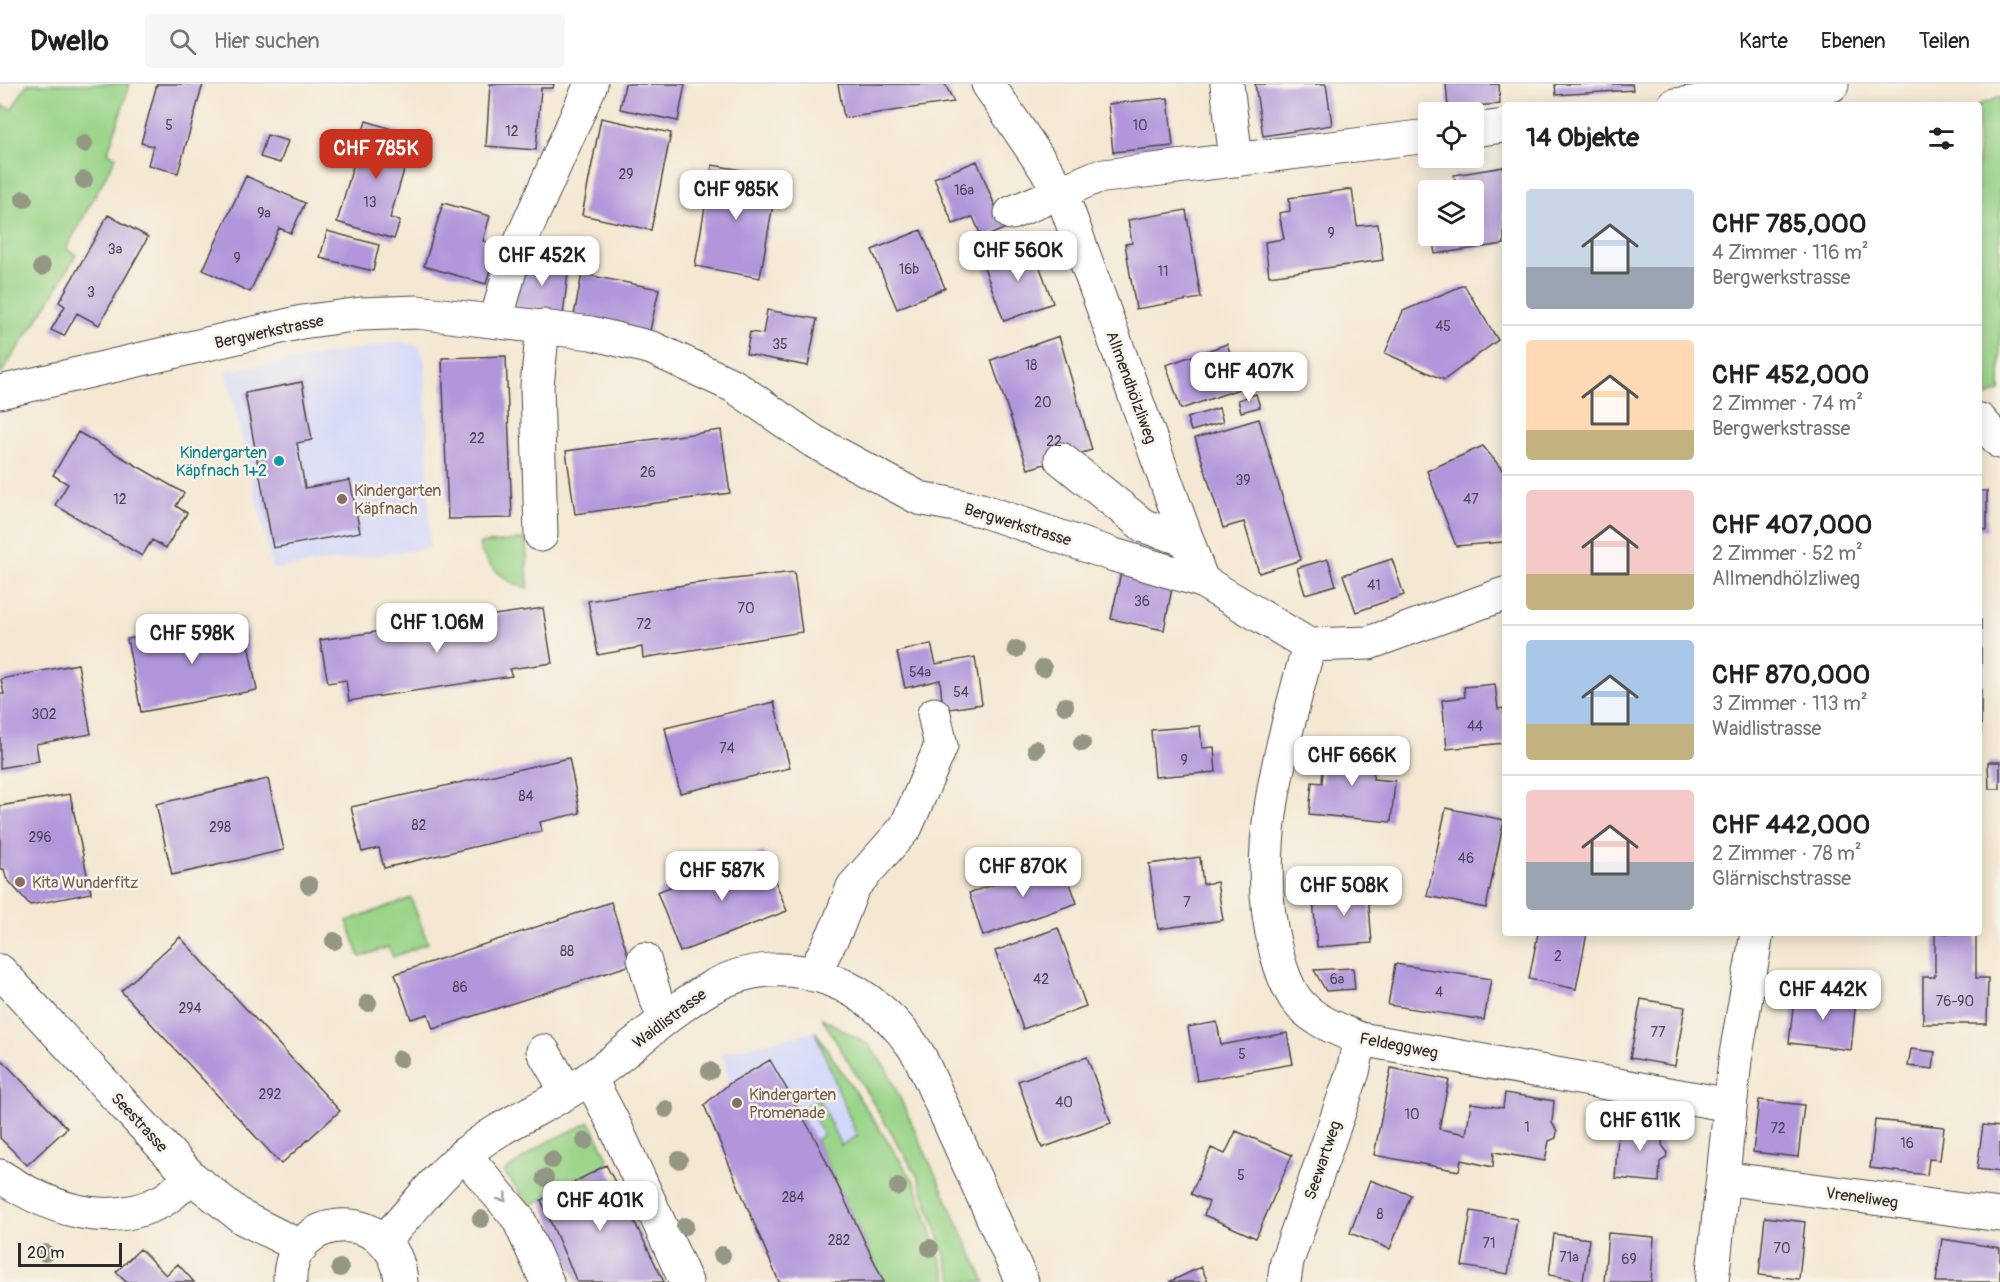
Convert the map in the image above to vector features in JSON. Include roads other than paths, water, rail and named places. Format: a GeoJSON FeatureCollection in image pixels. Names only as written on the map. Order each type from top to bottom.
{"type":"FeatureCollection","features":[{"type":"Feature","properties":{"kind":"street"},"geometry":{"type":"LineString","coordinates":[[496,321],[513,259],[591,84]]}},
{"type":"Feature","properties":{"kind":"street","name":"Allmendhölzliweg"},"geometry":{"type":"LineString","coordinates":[[988,84],[1061,192],[1202,581]]}},
{"type":"Feature","properties":{"kind":"street"},"geometry":{"type":"LineString","coordinates":[[1227,84],[1236,160]]}},
{"type":"Feature","properties":{"kind":"street"},"geometry":{"type":"LineString","coordinates":[[1708,102],[1833,91]]}},
{"type":"Feature","properties":{"kind":"street"},"geometry":{"type":"LineString","coordinates":[[1484,129],[1502,126]]}},
{"type":"Feature","properties":{"kind":"street"},"geometry":{"type":"LineString","coordinates":[[1011,213],[1096,177],[1418,137]]}},
{"type":"Feature","properties":{"kind":"street","name":"Bergwerkstrasse"},"geometry":{"type":"LineString","coordinates":[[0,392],[302,322],[362,314],[417,312],[591,333],[652,348],[734,386],[813,441],[919,498],[981,510],[1114,555],[1202,581],[1308,645]]}},
{"type":"Feature","properties":{"kind":"street"},"geometry":{"type":"LineString","coordinates":[[541,535],[537,386],[543,326]]}},
{"type":"Feature","properties":{"kind":"street"},"geometry":{"type":"LineString","coordinates":[[1061,459],[1144,526],[1187,540]]}},
{"type":"Feature","properties":{"kind":"street"},"geometry":{"type":"LineString","coordinates":[[1308,645],[1369,643],[1502,595]]}},
{"type":"Feature","properties":{"kind":"street","name":"Feldeggweg"},"geometry":{"type":"LineString","coordinates":[[1308,645],[1274,783],[1264,866],[1272,934],[1280,964],[1294,998],[1317,1020],[1360,1039],[1730,1105]]}},
{"type":"Feature","properties":{"kind":"street"},"geometry":{"type":"LineString","coordinates":[[813,975],[838,926],[853,887],[906,827],[911,817],[941,746],[934,714]]}},
{"type":"Feature","properties":{"kind":"street"},"geometry":{"type":"LineString","coordinates":[[1712,1282],[1730,1105],[1757,936]]}},
{"type":"Feature","properties":{"kind":"street"},"geometry":{"type":"LineString","coordinates":[[644,959],[655,996],[665,1018]]}},
{"type":"Feature","properties":{"kind":"street","name":"Seestrasse"},"geometry":{"type":"LineString","coordinates":[[0,970],[191,1177],[243,1218],[301,1247]]}},
{"type":"Feature","properties":{"kind":"street","name":"Waidlistrasse"},"geometry":{"type":"LineString","coordinates":[[384,1240],[464,1154],[495,1133],[578,1085],[695,997],[730,979],[770,971],[813,975],[835,982],[876,1004],[908,1037],[920,1057],[1022,1282]]}},
{"type":"Feature","properties":{"kind":"street","name":"Seewartweg"},"geometry":{"type":"LineString","coordinates":[[1284,1282],[1287,1261],[1353,1072],[1360,1039]]}},
{"type":"Feature","properties":{"kind":"street"},"geometry":{"type":"LineString","coordinates":[[543,1051],[615,1126],[686,1282]]}},
{"type":"Feature","properties":{"kind":"street"},"geometry":{"type":"LineString","coordinates":[[464,1154],[518,1218],[547,1282]]}},
{"type":"Feature","properties":{"kind":"street"},"geometry":{"type":"LineString","coordinates":[[0,1176],[54,1206],[90,1213],[134,1212],[170,1196],[191,1177]]}},
{"type":"Feature","properties":{"kind":"street","name":"Vreneliweg"},"geometry":{"type":"LineString","coordinates":[[1723,1178],[2000,1215]]}},
{"type":"Feature","properties":{"kind":"street"},"geometry":{"type":"LineString","coordinates":[[291,1282],[293,1262],[301,1247],[312,1235],[341,1224],[371,1231],[384,1240],[394,1253],[400,1268],[400,1282]]}},
{"type":"Feature","properties":{"kind":"place","name":"Kindergarten Käpfnach 1+2"},"geometry":{"type":"Point","coordinates":[279,461]}},
{"type":"Feature","properties":{"kind":"place","name":"Kindergarten Käpfnach"},"geometry":{"type":"Point","coordinates":[342,499]}},
{"type":"Feature","properties":{"kind":"place","name":"Kita Wunderfitz"},"geometry":{"type":"Point","coordinates":[20,882]}},
{"type":"Feature","properties":{"kind":"place","name":"Kindergarten Promenade"},"geometry":{"type":"Point","coordinates":[737,1103]}}]}
